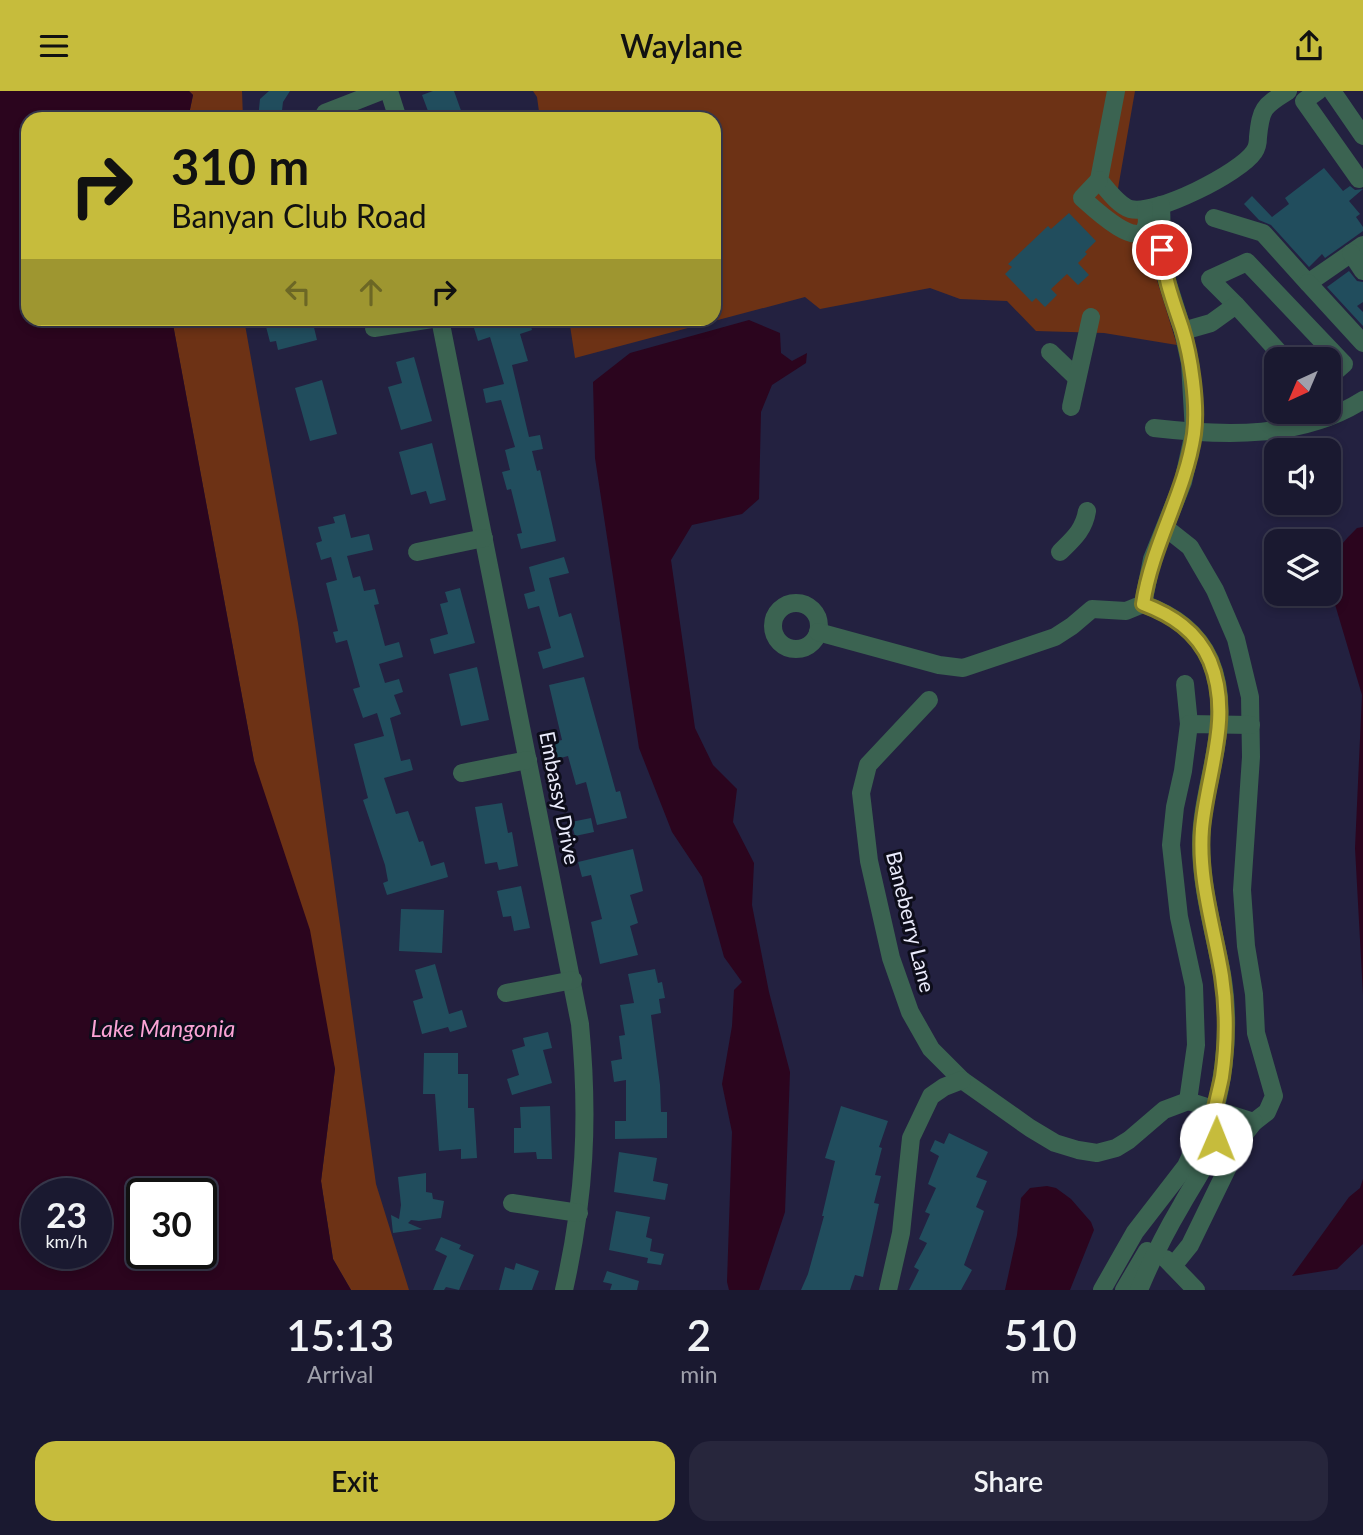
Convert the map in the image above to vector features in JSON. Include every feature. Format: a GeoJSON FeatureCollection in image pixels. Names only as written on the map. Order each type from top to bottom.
{"type":"FeatureCollection","features":[{"type":"Feature","properties":{"kind":"street"},"geometry":{"type":"LineString","coordinates":[[328,112],[381,91]]}},
{"type":"Feature","properties":{"kind":"street"},"geometry":{"type":"LineString","coordinates":[[388,91],[396,112]]}},
{"type":"Feature","properties":{"kind":"street"},"geometry":{"type":"LineString","coordinates":[[1116,91],[1099,180],[1082,198],[1126,232],[1138,234],[1147,225],[1153,207]]}},
{"type":"Feature","properties":{"kind":"street"},"geometry":{"type":"LineString","coordinates":[[1099,180],[1119,202],[1130,209],[1153,207],[1191,194],[1221,178],[1254,153],[1261,115],[1266,106],[1288,91]]}},
{"type":"Feature","properties":{"kind":"street"},"geometry":{"type":"LineString","coordinates":[[1318,91],[1304,101],[1343,156],[1358,171]]}},
{"type":"Feature","properties":{"kind":"street"},"geometry":{"type":"LineString","coordinates":[[1332,91],[1363,139],[1343,156]]}},
{"type":"Feature","properties":{"kind":"street"},"geometry":{"type":"LineString","coordinates":[[1143,604],[1152,559],[1183,482],[1194,432],[1190,363],[1163,268],[1153,207]]}},
{"type":"Feature","properties":{"kind":"street"},"geometry":{"type":"LineString","coordinates":[[1214,218],[1263,233],[1363,343]]}},
{"type":"Feature","properties":{"kind":"street"},"geometry":{"type":"LineString","coordinates":[[1308,283],[1357,249],[1363,271]]}},
{"type":"Feature","properties":{"kind":"street"},"geometry":{"type":"LineString","coordinates":[[1274,347],[1210,279],[1247,262],[1328,347]]}},
{"type":"Feature","properties":{"kind":"street"},"geometry":{"type":"LineString","coordinates":[[1183,331],[1211,323],[1236,305]]}},
{"type":"Feature","properties":{"kind":"street"},"geometry":{"type":"LineString","coordinates":[[1071,407],[1091,317]]}},
{"type":"Feature","properties":{"kind":"street"},"geometry":{"type":"LineString","coordinates":[[374,328],[387,326]]}},
{"type":"Feature","properties":{"kind":"street","name":"Embassy Drive"},"geometry":{"type":"LineString","coordinates":[[441,326],[573,980],[586,1079],[585,1146],[579,1213],[564,1290]]}},
{"type":"Feature","properties":{"kind":"street"},"geometry":{"type":"LineString","coordinates":[[1050,352],[1076,377]]}},
{"type":"Feature","properties":{"kind":"street"},"geometry":{"type":"LineString","coordinates":[[1341,407],[1363,400]]}},
{"type":"Feature","properties":{"kind":"street"},"geometry":{"type":"LineString","coordinates":[[1154,428],[1194,432],[1293,428],[1302,424]]}},
{"type":"Feature","properties":{"kind":"street"},"geometry":{"type":"LineString","coordinates":[[1060,552],[1081,531],[1087,511]]}},
{"type":"Feature","properties":{"kind":"street"},"geometry":{"type":"LineString","coordinates":[[1166,528],[1190,547],[1216,590],[1236,639],[1250,697],[1251,757],[1242,890],[1256,1033],[1274,1096],[1267,1112],[1254,1122],[1243,1136],[1190,1245],[1173,1266]]}},
{"type":"Feature","properties":{"kind":"street"},"geometry":{"type":"LineString","coordinates":[[418,552],[484,538]]}},
{"type":"Feature","properties":{"kind":"street"},"geometry":{"type":"LineString","coordinates":[[818,632],[939,665],[964,668],[1055,637],[1092,609],[1126,611],[1143,604],[1178,621],[1204,649],[1214,675],[1219,725],[1217,749],[1203,813],[1201,844],[1205,890],[1222,977],[1226,1014],[1224,1063],[1215,1111],[1218,1121],[1216,1139],[1196,1184],[1124,1290]]}},
{"type":"Feature","properties":{"kind":"street"},"geometry":{"type":"LineString","coordinates":[[1185,684],[1189,725],[1171,845],[1179,917],[1194,986],[1196,1045],[1188,1101],[1254,1122]]}},
{"type":"Feature","properties":{"kind":"street","name":"Baneberry Lane"},"geometry":{"type":"LineString","coordinates":[[929,701],[868,765],[861,793],[869,861],[891,958],[909,1012],[931,1049],[962,1080],[1055,1143],[1097,1153],[1116,1148],[1164,1110],[1188,1101]]}},
{"type":"Feature","properties":{"kind":"street"},"geometry":{"type":"LineString","coordinates":[[1189,725],[1251,725]]}},
{"type":"Feature","properties":{"kind":"street"},"geometry":{"type":"LineString","coordinates":[[462,773],[528,760]]}},
{"type":"Feature","properties":{"kind":"street"},"geometry":{"type":"LineString","coordinates":[[506,993],[573,980]]}},
{"type":"Feature","properties":{"kind":"street"},"geometry":{"type":"LineString","coordinates":[[888,1290],[901,1233],[911,1138],[931,1096],[962,1080]]}},
{"type":"Feature","properties":{"kind":"street"},"geometry":{"type":"LineString","coordinates":[[1102,1290],[1132,1236],[1186,1166],[1208,1117],[1215,1111]]}},
{"type":"Feature","properties":{"kind":"street"},"geometry":{"type":"LineString","coordinates":[[512,1203],[579,1213]]}},
{"type":"Feature","properties":{"kind":"street"},"geometry":{"type":"LineString","coordinates":[[1132,1236],[1153,1249],[1196,1290]]}},
{"type":"Feature","properties":{"kind":"street"},"geometry":{"type":"LineString","coordinates":[[1139,1290],[1153,1249]]}},
{"type":"Feature","properties":{"kind":"shaded area"},"geometry":{"type":"Polygon","coordinates":[[[189,91],[242,91],[243,112],[189,112],[193,95],[189,91]]]}},
{"type":"Feature","properties":{"kind":"shaded area"},"geometry":{"type":"Polygon","coordinates":[[[533,91],[1135,91],[1117,194],[1147,208],[1154,234],[1157,280],[1177,345],[1104,333],[1036,331],[1007,301],[960,299],[930,288],[820,309],[805,297],[721,319],[721,112],[539,112],[537,97],[533,91]]]}},
{"type":"Feature","properties":{"kind":"shaded area"},"geometry":{"type":"Polygon","coordinates":[[[173,326],[245,326],[298,623],[376,1184],[409,1290],[351,1290],[333,1259],[321,1181],[335,1069],[254,761],[173,326]]]}},
{"type":"Feature","properties":{"kind":"shaded area"},"geometry":{"type":"Polygon","coordinates":[[[570,326],[696,326],[575,358],[570,326]]]}},
{"type":"Feature","properties":{"kind":"water","name":"Lake Mangonia"},"geometry":{"type":"Polygon","coordinates":[[[0,91],[189,91],[193,95],[189,112],[21,112],[21,326],[173,326],[254,761],[310,930],[335,1069],[321,1181],[333,1259],[351,1290],[0,1290],[0,91]]]}},
{"type":"Feature","properties":{"kind":"water"},"geometry":{"type":"Polygon","coordinates":[[[749,320],[780,333],[781,353],[792,361],[807,353],[806,363],[772,385],[761,412],[759,499],[742,514],[692,525],[671,560],[695,728],[713,765],[737,789],[733,822],[754,863],[752,905],[769,992],[790,1072],[785,1212],[759,1290],[729,1290],[727,1282],[732,1132],[722,1084],[732,1026],[734,990],[742,982],[724,957],[702,877],[672,832],[639,748],[595,458],[593,382],[630,353],[749,320]]]}},
{"type":"Feature","properties":{"kind":"water"},"geometry":{"type":"Polygon","coordinates":[[[1363,527],[1363,995],[1355,848],[1362,695],[1335,606],[1341,606],[1341,546],[1357,528],[1363,527]]]}},
{"type":"Feature","properties":{"kind":"water"},"geometry":{"type":"Polygon","coordinates":[[[1363,1179],[1363,1244],[1337,1269],[1292,1276],[1349,1197],[1360,1188],[1363,1179]]]}},
{"type":"Feature","properties":{"kind":"water"},"geometry":{"type":"Polygon","coordinates":[[[1030,1188],[1056,1188],[1071,1199],[1091,1222],[1094,1230],[1070,1290],[1005,1290],[1017,1235],[1021,1198],[1030,1188]]]}},
{"type":"Feature","properties":{"kind":"building"},"geometry":{"type":"Polygon","coordinates":[[[269,91],[290,91],[283,102],[282,112],[259,112],[260,99],[269,91]]]}},
{"type":"Feature","properties":{"kind":"building"},"geometry":{"type":"Polygon","coordinates":[[[433,91],[454,91],[462,112],[428,112],[422,95],[433,91]]]}},
{"type":"Feature","properties":{"kind":"building"},"geometry":{"type":"Polygon","coordinates":[[[1324,168],[1343,191],[1350,186],[1355,190],[1363,189],[1349,201],[1360,214],[1356,217],[1363,231],[1325,258],[1322,254],[1309,267],[1271,225],[1259,220],[1244,204],[1252,196],[1272,217],[1289,204],[1285,198],[1324,168]]]}},
{"type":"Feature","properties":{"kind":"building"},"geometry":{"type":"Polygon","coordinates":[[[1069,213],[1096,241],[1078,263],[1089,275],[1078,285],[1067,274],[1051,289],[1057,295],[1045,307],[1036,298],[1032,302],[1005,274],[1012,267],[1008,264],[1048,226],[1051,229],[1069,213]]]}},
{"type":"Feature","properties":{"kind":"building"},"geometry":{"type":"Polygon","coordinates":[[[1349,271],[1357,281],[1363,282],[1363,302],[1357,306],[1363,312],[1363,326],[1327,287],[1349,271]]]}},
{"type":"Feature","properties":{"kind":"building"},"geometry":{"type":"Polygon","coordinates":[[[266,326],[314,326],[317,340],[278,350],[276,341],[270,342],[266,326]]]}},
{"type":"Feature","properties":{"kind":"building"},"geometry":{"type":"Polygon","coordinates":[[[531,326],[532,330],[520,334],[528,361],[512,365],[529,437],[540,435],[543,449],[532,451],[537,471],[540,470],[556,541],[521,549],[517,534],[522,533],[511,489],[507,490],[502,472],[510,470],[505,450],[515,447],[501,400],[486,403],[483,389],[504,384],[490,337],[478,341],[474,328],[531,326]]]}},
{"type":"Feature","properties":{"kind":"building"},"geometry":{"type":"Polygon","coordinates":[[[414,357],[432,421],[401,430],[388,387],[402,383],[396,362],[414,357]]]}},
{"type":"Feature","properties":{"kind":"building"},"geometry":{"type":"Polygon","coordinates":[[[322,380],[337,434],[310,441],[295,388],[322,380]]]}},
{"type":"Feature","properties":{"kind":"building"},"geometry":{"type":"Polygon","coordinates":[[[432,443],[446,500],[430,504],[426,491],[411,495],[399,452],[432,443]]]}},
{"type":"Feature","properties":{"kind":"building"},"geometry":{"type":"Polygon","coordinates":[[[345,514],[351,538],[369,534],[373,550],[347,556],[353,578],[360,576],[364,591],[375,589],[379,604],[374,605],[385,646],[399,642],[403,657],[379,664],[385,683],[399,679],[403,692],[394,695],[401,714],[390,718],[401,761],[410,759],[413,770],[384,778],[396,814],[408,811],[419,842],[423,841],[431,866],[444,862],[448,877],[387,895],[383,883],[388,881],[385,865],[363,800],[368,798],[354,744],[384,736],[377,713],[363,718],[353,689],[360,687],[347,640],[336,643],[333,632],[338,631],[326,583],[337,580],[331,557],[321,560],[316,543],[322,541],[318,527],[335,523],[333,517],[345,514]]]}},
{"type":"Feature","properties":{"kind":"building"},"geometry":{"type":"Polygon","coordinates":[[[564,557],[569,573],[549,578],[559,617],[571,613],[584,657],[543,669],[538,652],[551,648],[539,606],[528,609],[524,594],[535,591],[529,567],[564,557]]]}},
{"type":"Feature","properties":{"kind":"building"},"geometry":{"type":"Polygon","coordinates":[[[460,588],[475,643],[434,654],[430,639],[448,634],[440,604],[448,602],[445,592],[460,588]]]}},
{"type":"Feature","properties":{"kind":"building"},"geometry":{"type":"Polygon","coordinates":[[[477,667],[489,720],[461,726],[449,674],[477,667]]]}},
{"type":"Feature","properties":{"kind":"building"},"geometry":{"type":"Polygon","coordinates":[[[584,677],[616,792],[620,791],[627,818],[597,825],[586,782],[576,785],[568,756],[557,759],[553,742],[562,740],[549,685],[584,677]]]}},
{"type":"Feature","properties":{"kind":"building"},"geometry":{"type":"Polygon","coordinates":[[[502,803],[508,833],[512,832],[518,866],[499,870],[497,862],[485,864],[475,807],[502,803]]]}},
{"type":"Feature","properties":{"kind":"building"},"geometry":{"type":"Polygon","coordinates":[[[591,818],[594,832],[575,836],[571,822],[591,818]]]}},
{"type":"Feature","properties":{"kind":"building"},"geometry":{"type":"Polygon","coordinates":[[[633,849],[643,891],[630,895],[638,923],[630,926],[638,955],[600,964],[591,922],[602,919],[591,875],[582,877],[578,862],[633,849]]]}},
{"type":"Feature","properties":{"kind":"building"},"geometry":{"type":"Polygon","coordinates":[[[521,886],[530,928],[514,931],[511,916],[503,917],[497,891],[521,886]]]}},
{"type":"Feature","properties":{"kind":"building"},"geometry":{"type":"Polygon","coordinates":[[[401,909],[444,910],[442,953],[399,951],[401,909]]]}},
{"type":"Feature","properties":{"kind":"building"},"geometry":{"type":"Polygon","coordinates":[[[435,964],[449,1014],[462,1010],[467,1027],[450,1032],[448,1027],[422,1034],[413,1001],[423,998],[415,970],[435,964]]]}},
{"type":"Feature","properties":{"kind":"building"},"geometry":{"type":"Polygon","coordinates":[[[655,969],[658,983],[662,982],[665,998],[659,999],[661,1013],[651,1015],[661,1112],[667,1112],[667,1138],[615,1139],[615,1121],[626,1121],[626,1080],[614,1082],[611,1061],[622,1059],[619,1036],[625,1035],[620,1005],[634,1003],[628,974],[655,969]]]}},
{"type":"Feature","properties":{"kind":"building"},"geometry":{"type":"Polygon","coordinates":[[[548,1032],[552,1048],[543,1050],[552,1083],[512,1095],[507,1079],[519,1075],[512,1050],[525,1046],[523,1038],[548,1032]]]}},
{"type":"Feature","properties":{"kind":"building"},"geometry":{"type":"Polygon","coordinates":[[[424,1053],[458,1053],[458,1074],[468,1074],[468,1108],[474,1108],[477,1158],[461,1159],[461,1149],[439,1151],[435,1094],[423,1094],[424,1053]]]}},
{"type":"Feature","properties":{"kind":"building"},"geometry":{"type":"Polygon","coordinates":[[[550,1106],[552,1159],[537,1159],[536,1152],[514,1153],[514,1128],[521,1128],[520,1107],[550,1106]]]}},
{"type":"Feature","properties":{"kind":"building"},"geometry":{"type":"Polygon","coordinates":[[[841,1106],[888,1121],[879,1147],[882,1148],[875,1175],[881,1176],[874,1203],[879,1204],[873,1232],[863,1277],[855,1275],[850,1290],[801,1290],[824,1216],[835,1161],[825,1158],[841,1106]]]}},
{"type":"Feature","properties":{"kind":"building"},"geometry":{"type":"Polygon","coordinates":[[[949,1133],[988,1152],[976,1177],[987,1181],[976,1207],[984,1211],[964,1265],[972,1270],[961,1290],[909,1290],[919,1270],[914,1267],[927,1243],[919,1239],[930,1214],[925,1212],[936,1188],[928,1184],[939,1156],[930,1151],[935,1140],[944,1144],[949,1133]]]}},
{"type":"Feature","properties":{"kind":"building"},"geometry":{"type":"Polygon","coordinates":[[[619,1152],[657,1158],[653,1181],[668,1184],[665,1200],[614,1192],[619,1152]]]}},
{"type":"Feature","properties":{"kind":"building"},"geometry":{"type":"Polygon","coordinates":[[[426,1173],[426,1192],[432,1193],[433,1199],[444,1201],[441,1218],[411,1220],[408,1223],[422,1229],[393,1233],[391,1215],[399,1219],[401,1205],[398,1177],[426,1173]]]}},
{"type":"Feature","properties":{"kind":"building"},"geometry":{"type":"Polygon","coordinates":[[[616,1211],[650,1217],[646,1237],[652,1239],[650,1251],[664,1254],[661,1265],[647,1263],[648,1258],[609,1250],[616,1211]]]}},
{"type":"Feature","properties":{"kind":"building"},"geometry":{"type":"Polygon","coordinates":[[[441,1237],[461,1245],[459,1249],[474,1255],[459,1290],[446,1287],[444,1290],[433,1290],[447,1256],[435,1250],[441,1237]]]}},
{"type":"Feature","properties":{"kind":"building"},"geometry":{"type":"Polygon","coordinates":[[[516,1263],[539,1271],[532,1290],[499,1290],[505,1267],[514,1270],[516,1263]]]}},
{"type":"Feature","properties":{"kind":"building"},"geometry":{"type":"Polygon","coordinates":[[[607,1271],[639,1281],[637,1290],[610,1290],[612,1284],[603,1282],[607,1271]]]}},
{"type":"Feature","properties":{"kind":"route"},"geometry":{"type":"LineString","coordinates":[[1162,250],[1167,285],[1183,331],[1190,363],[1194,432],[1183,482],[1152,559],[1143,604],[1167,613],[1196,638],[1210,661],[1217,692],[1219,733],[1203,813],[1201,844],[1205,890],[1222,977],[1226,1014],[1224,1063],[1215,1111],[1218,1121],[1216,1139]]}}]}
